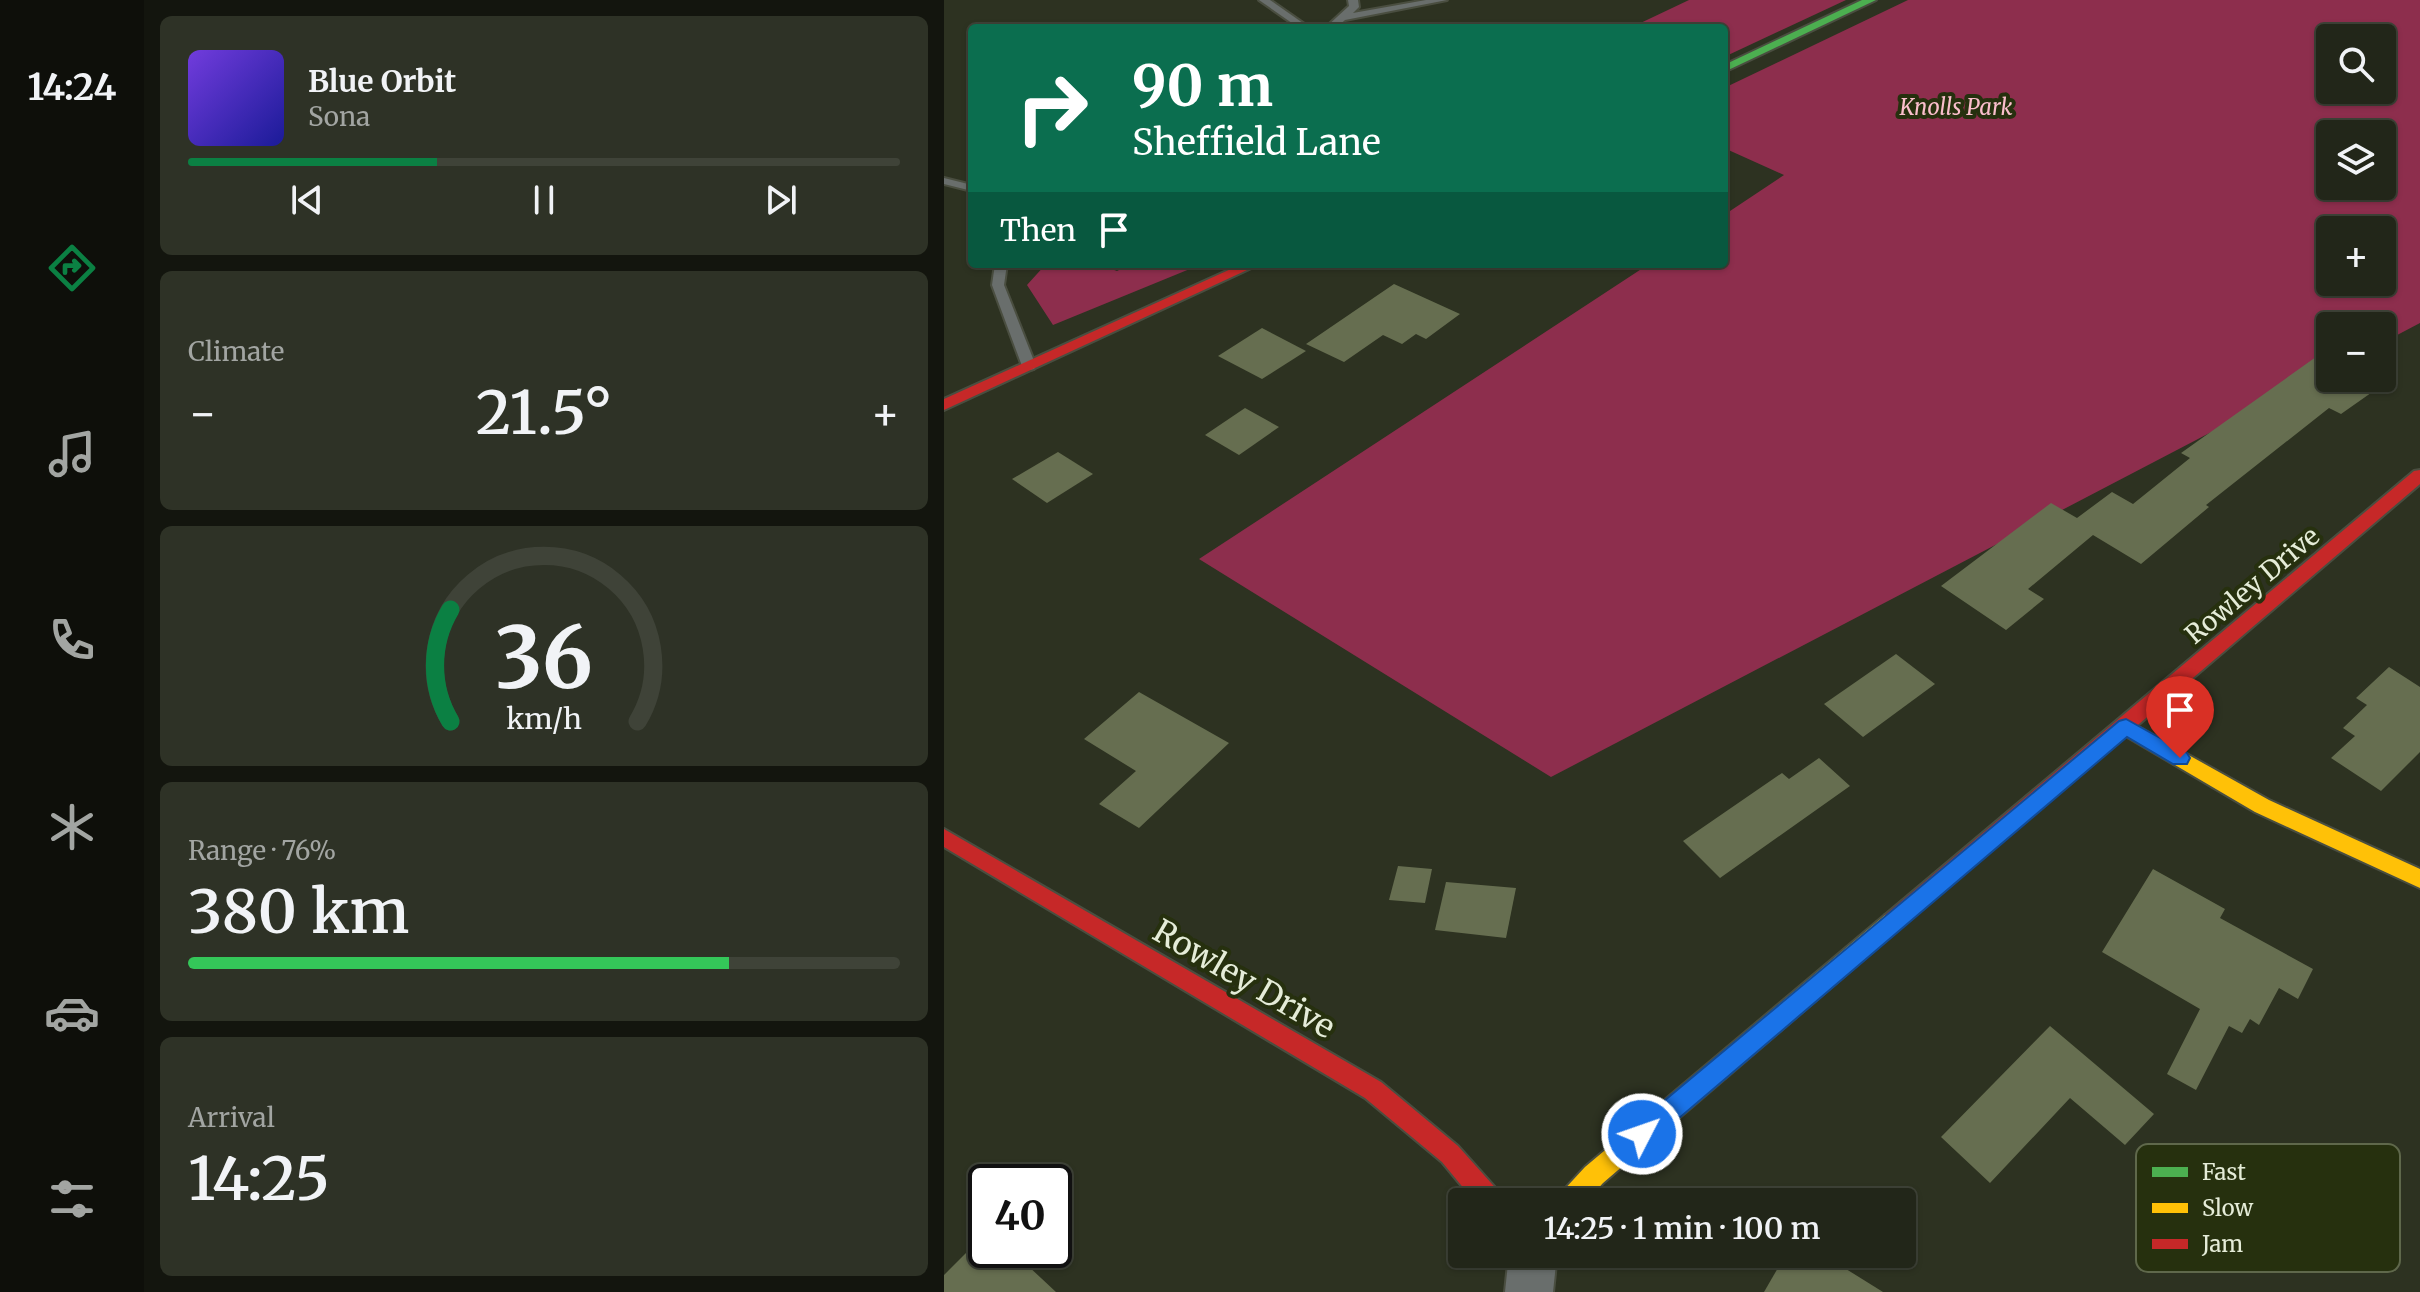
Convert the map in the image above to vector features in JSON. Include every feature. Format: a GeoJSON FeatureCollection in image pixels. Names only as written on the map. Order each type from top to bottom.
{"type":"FeatureCollection","features":[{"type":"Feature","properties":{"kind":"street"},"geometry":{"type":"LineString","coordinates":[[1728,67],[1871,0]]}},
{"type":"Feature","properties":{"kind":"street"},"geometry":{"type":"LineString","coordinates":[[944,405],[1244,268]]}},
{"type":"Feature","properties":{"kind":"street","name":"Rowley Drive"},"geometry":{"type":"LineString","coordinates":[[1582,1188],[1594,1175],[2420,475]]}},
{"type":"Feature","properties":{"kind":"street"},"geometry":{"type":"LineString","coordinates":[[2126,727],[2262,806],[2420,879]]}},
{"type":"Feature","properties":{"kind":"street","name":"Rowley Drive"},"geometry":{"type":"LineString","coordinates":[[944,837],[1373,1090],[1450,1154],[1479,1188]]}},
{"type":"Feature","properties":{"kind":"street"},"geometry":{"type":"LineString","coordinates":[[1529,1292],[1532,1268]]}},
{"type":"Feature","properties":{"kind":"lane"},"geometry":{"type":"LineString","coordinates":[[1264,0],[1299,24]]}},
{"type":"Feature","properties":{"kind":"lane"},"geometry":{"type":"LineString","coordinates":[[1336,24],[1354,7],[1353,0]]}},
{"type":"Feature","properties":{"kind":"lane"},"geometry":{"type":"LineString","coordinates":[[1346,17],[1442,0]]}},
{"type":"Feature","properties":{"kind":"lane"},"geometry":{"type":"LineString","coordinates":[[944,181],[968,187]]}},
{"type":"Feature","properties":{"kind":"lane"},"geometry":{"type":"LineString","coordinates":[[1000,268],[998,285],[1029,366]]}},
{"type":"Feature","properties":{"kind":"green space"},"geometry":{"type":"Polygon","coordinates":[[[1689,0],[1846,0],[1728,55],[1728,24],[1638,24],[1689,0]]]}},
{"type":"Feature","properties":{"kind":"green space","name":"Knolls Park"},"geometry":{"type":"Polygon","coordinates":[[[1908,0],[2420,0],[2420,323],[2396,336],[2396,312],[2316,312],[2316,377],[1551,777],[1199,559],[1643,268],[1728,268],[1728,212],[1784,175],[1728,150],[1728,86],[1908,0]]]}},
{"type":"Feature","properties":{"kind":"green space"},"geometry":{"type":"Polygon","coordinates":[[[1042,268],[1109,268],[1117,271],[1123,268],[1192,268],[1053,325],[1027,285],[1042,268]]]}},
{"type":"Feature","properties":{"kind":"building"},"geometry":{"type":"Polygon","coordinates":[[[1394,284],[1460,314],[1426,339],[1416,334],[1402,344],[1383,335],[1344,362],[1306,344],[1394,284]]]}},
{"type":"Feature","properties":{"kind":"building"},"geometry":{"type":"Polygon","coordinates":[[[1262,328],[1306,351],[1262,379],[1218,356],[1262,328]]]}},
{"type":"Feature","properties":{"kind":"building"},"geometry":{"type":"Polygon","coordinates":[[[2316,357],[2316,392],[2372,392],[2341,414],[2329,408],[2206,505],[2209,507],[2141,564],[2093,535],[2028,589],[2044,599],[2006,630],[1941,586],[2051,503],[2077,518],[2112,492],[2133,504],[2190,458],[2181,453],[2316,357]]]}},
{"type":"Feature","properties":{"kind":"building"},"geometry":{"type":"Polygon","coordinates":[[[1245,408],[1279,427],[1239,455],[1205,435],[1245,408]]]}},
{"type":"Feature","properties":{"kind":"building"},"geometry":{"type":"Polygon","coordinates":[[[1058,452],[1093,474],[1047,503],[1012,479],[1058,452]]]}},
{"type":"Feature","properties":{"kind":"building"},"geometry":{"type":"Polygon","coordinates":[[[1896,654],[1935,684],[1863,737],[1824,704],[1896,654]]]}},
{"type":"Feature","properties":{"kind":"building"},"geometry":{"type":"Polygon","coordinates":[[[2389,667],[2420,687],[2420,752],[2381,791],[2331,758],[2355,736],[2343,728],[2367,705],[2356,698],[2389,667]]]}},
{"type":"Feature","properties":{"kind":"building"},"geometry":{"type":"Polygon","coordinates":[[[1139,692],[1229,743],[1139,828],[1099,804],[1136,771],[1084,739],[1139,692]]]}},
{"type":"Feature","properties":{"kind":"building"},"geometry":{"type":"Polygon","coordinates":[[[1819,758],[1850,786],[1720,878],[1683,841],[1782,773],[1789,779],[1819,758]]]}},
{"type":"Feature","properties":{"kind":"building"},"geometry":{"type":"Polygon","coordinates":[[[1398,866],[1432,869],[1425,903],[1389,900],[1398,866]]]}},
{"type":"Feature","properties":{"kind":"building"},"geometry":{"type":"Polygon","coordinates":[[[2153,869],[2225,909],[2220,918],[2313,969],[2298,999],[2279,988],[2259,1025],[2250,1019],[2242,1033],[2229,1026],[2196,1090],[2167,1074],[2200,1009],[2102,952],[2153,869]]]}},
{"type":"Feature","properties":{"kind":"building"},"geometry":{"type":"Polygon","coordinates":[[[1446,882],[1516,888],[1506,938],[1435,930],[1446,882]]]}},
{"type":"Feature","properties":{"kind":"building"},"geometry":{"type":"Polygon","coordinates":[[[2050,1026],[2154,1114],[2125,1145],[2070,1098],[1990,1183],[1941,1137],[2050,1026]]]}},
{"type":"Feature","properties":{"kind":"building"},"geometry":{"type":"Polygon","coordinates":[[[968,1251],[968,1268],[1030,1268],[1056,1292],[944,1292],[944,1275],[968,1251]]]}},
{"type":"Feature","properties":{"kind":"building"},"geometry":{"type":"Polygon","coordinates":[[[1778,1268],[1844,1268],[1883,1292],[1764,1292],[1778,1268]]]}},
{"type":"Feature","properties":{"kind":"traffic: fast"},"geometry":{"type":"LineString","coordinates":[[1728,67],[1871,0]]}},
{"type":"Feature","properties":{"kind":"traffic: slow"},"geometry":{"type":"LineString","coordinates":[[2126,727],[2262,806],[2420,879]]}},
{"type":"Feature","properties":{"kind":"traffic: slow"},"geometry":{"type":"LineString","coordinates":[[1582,1188],[1892,922]]}},
{"type":"Feature","properties":{"kind":"traffic: jam"},"geometry":{"type":"LineString","coordinates":[[944,405],[1244,268]]}},
{"type":"Feature","properties":{"kind":"traffic: jam"},"geometry":{"type":"LineString","coordinates":[[1892,922],[2420,475]]}},
{"type":"Feature","properties":{"kind":"traffic: jam"},"geometry":{"type":"LineString","coordinates":[[944,837],[1373,1090],[1450,1154],[1479,1188]]}},
{"type":"Feature","properties":{"kind":"route"},"geometry":{"type":"LineString","coordinates":[[1642,1134],[2126,727],[2180,758]]}}]}
